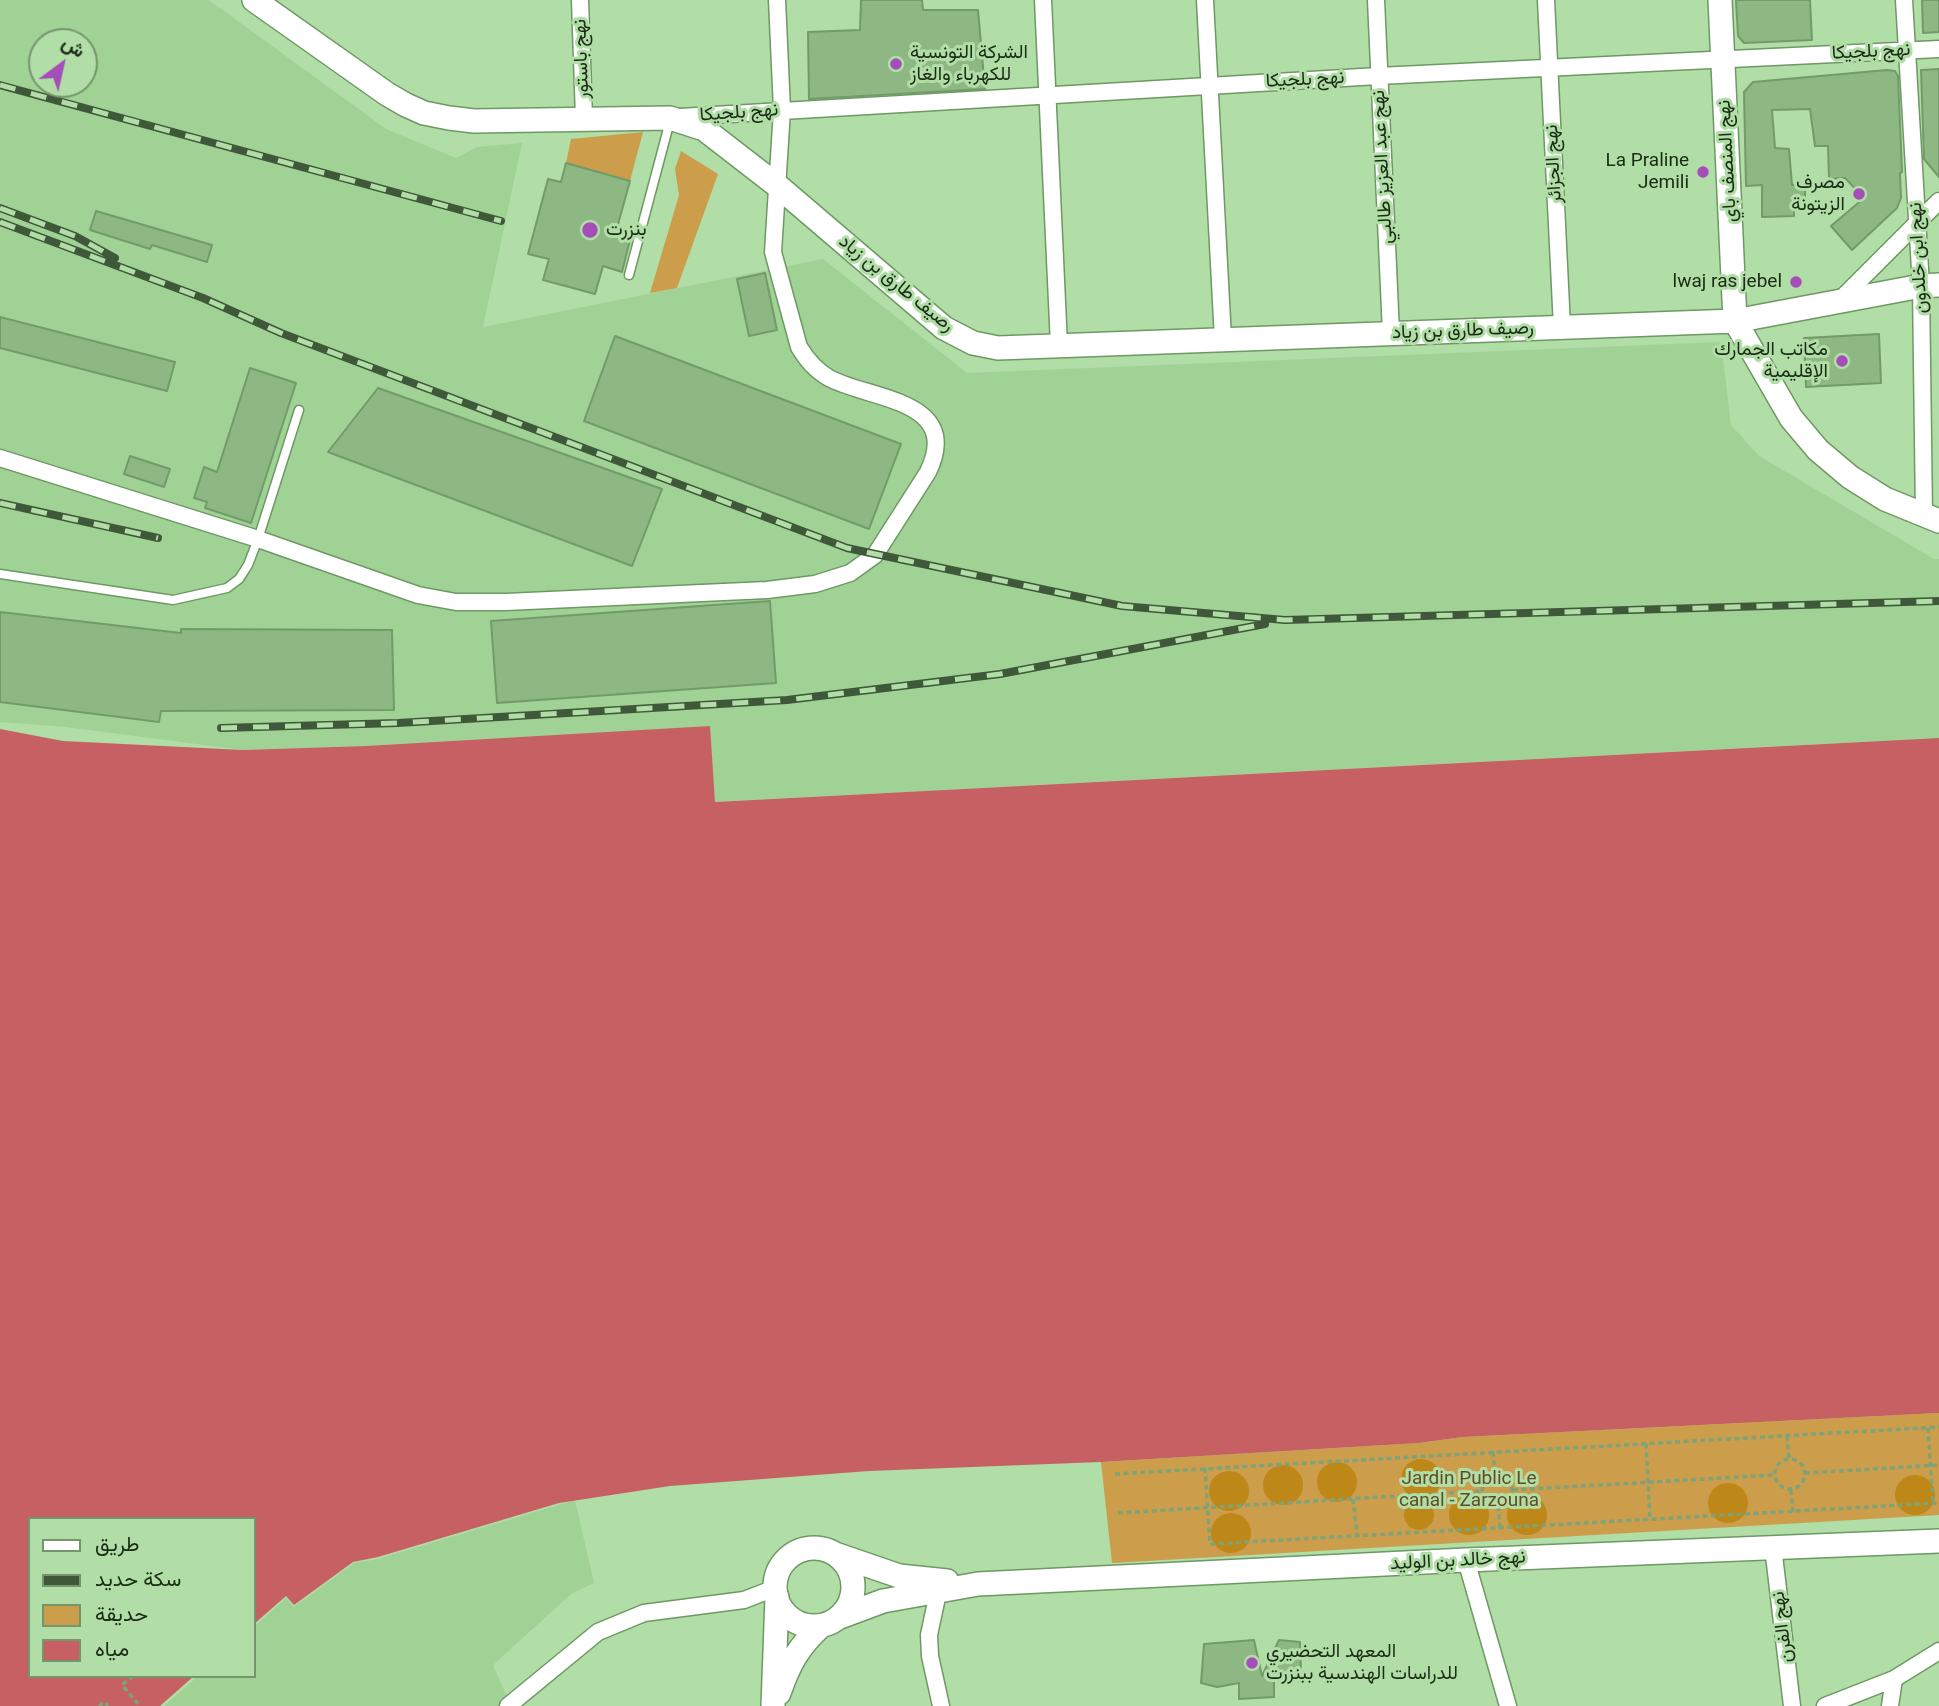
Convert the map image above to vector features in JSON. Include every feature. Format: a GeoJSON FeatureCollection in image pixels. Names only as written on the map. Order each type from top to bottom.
{"type":"FeatureCollection","features":[{"type":"Feature","properties":{"kind":"street","name":"رصيف طارق بن زياد"},"geometry":{"type":"LineString","coordinates":[[254,0],[387,94],[424,113],[474,121],[670,118],[704,129],[779,187],[944,328],[972,343],[998,348],[1735,321],[1930,286]]}},
{"type":"Feature","properties":{"kind":"street","name":"نهج باستور"},"geometry":{"type":"LineString","coordinates":[[580,0],[584,118]]}},
{"type":"Feature","properties":{"kind":"street"},"geometry":{"type":"LineString","coordinates":[[0,458],[258,539],[418,595],[456,602],[520,602],[767,590],[815,584],[850,573],[876,555],[928,472],[936,445],[928,420],[918,411],[831,379],[807,361],[799,347],[776,268],[774,252],[782,110],[777,0]]}},
{"type":"Feature","properties":{"kind":"street"},"geometry":{"type":"LineString","coordinates":[[1043,0],[1059,345]]}},
{"type":"Feature","properties":{"kind":"street"},"geometry":{"type":"LineString","coordinates":[[1205,0],[1223,340]]}},
{"type":"Feature","properties":{"kind":"street","name":"نهج عبد العزيز طالبي"},"geometry":{"type":"LineString","coordinates":[[1376,0],[1391,333]]}},
{"type":"Feature","properties":{"kind":"street","name":"نهج الجزائر"},"geometry":{"type":"LineString","coordinates":[[1546,0],[1562,327]]}},
{"type":"Feature","properties":{"kind":"street","name":"نهج المنصف باي"},"geometry":{"type":"LineString","coordinates":[[1720,0],[1735,321]]}},
{"type":"Feature","properties":{"kind":"street","name":"نهج ابن خلدون"},"geometry":{"type":"LineString","coordinates":[[1904,0],[1918,223],[1930,286],[1931,518]]}},
{"type":"Feature","properties":{"kind":"street","name":"نهج بلجيكا"},"geometry":{"type":"LineString","coordinates":[[670,118],[1378,76],[1939,49]]}},
{"type":"Feature","properties":{"kind":"street"},"geometry":{"type":"LineString","coordinates":[[1838,302],[1939,201]]}},
{"type":"Feature","properties":{"kind":"street"},"geometry":{"type":"LineString","coordinates":[[1735,321],[1791,418],[1818,450],[1862,485],[1885,499],[1931,518]]}},
{"type":"Feature","properties":{"kind":"street","name":"نهج خالد بن الوليد"},"geometry":{"type":"LineString","coordinates":[[830,1621],[883,1601],[940,1586],[1466,1560],[1939,1541]]}},
{"type":"Feature","properties":{"kind":"street","name":"نهج الفرن"},"geometry":{"type":"LineString","coordinates":[[1773,1547],[1792,1706]]}},
{"type":"Feature","properties":{"kind":"street"},"geometry":{"type":"LineString","coordinates":[[823,1549],[844,1561],[853,1584],[852,1596],[848,1608],[804,1642],[794,1656],[774,1706],[776,1592],[781,1566],[800,1551],[823,1549]]}},
{"type":"Feature","properties":{"kind":"street","name":"نهج خالد بن الوليد"},"geometry":{"type":"LineString","coordinates":[[834,1553],[899,1576],[940,1586]]}},
{"type":"Feature","properties":{"kind":"street"},"geometry":{"type":"LineString","coordinates":[[1466,1560],[1508,1706]]}},
{"type":"Feature","properties":{"kind":"street"},"geometry":{"type":"LineString","coordinates":[[940,1586],[929,1635],[930,1656],[941,1706]]}},
{"type":"Feature","properties":{"kind":"street"},"geometry":{"type":"LineString","coordinates":[[776,1592],[781,1607],[798,1623],[830,1621]]}},
{"type":"Feature","properties":{"kind":"street"},"geometry":{"type":"LineString","coordinates":[[508,1706],[598,1632],[644,1613],[744,1600],[776,1592]]}},
{"type":"Feature","properties":{"kind":"street"},"geometry":{"type":"LineString","coordinates":[[1825,1706],[1894,1679],[1939,1651]]}},
{"type":"Feature","properties":{"kind":"street"},"geometry":{"type":"LineString","coordinates":[[1890,1706],[1894,1679]]}},
{"type":"Feature","properties":{"kind":"lane"},"geometry":{"type":"LineString","coordinates":[[629,275],[670,118]]}},
{"type":"Feature","properties":{"kind":"lane"},"geometry":{"type":"LineString","coordinates":[[0,574],[173,600],[228,589],[248,565],[299,410]]}},
{"type":"Feature","properties":{"kind":"path"},"geometry":{"type":"LineString","coordinates":[[1115,1474],[1939,1427]]}},
{"type":"Feature","properties":{"kind":"path"},"geometry":{"type":"LineString","coordinates":[[1928,1428],[1933,1504]]}},
{"type":"Feature","properties":{"kind":"path"},"geometry":{"type":"LineString","coordinates":[[1787,1436],[1789,1459]]}},
{"type":"Feature","properties":{"kind":"path"},"geometry":{"type":"LineString","coordinates":[[1646,1444],[1650,1519]]}},
{"type":"Feature","properties":{"kind":"path"},"geometry":{"type":"LineString","coordinates":[[1493,1452],[1495,1475]]}},
{"type":"Feature","properties":{"kind":"path"},"geometry":{"type":"LineString","coordinates":[[1789,1459],[1801,1464],[1805,1473],[1802,1483],[1791,1490],[1781,1487],[1774,1475],[1777,1465],[1789,1459]]}},
{"type":"Feature","properties":{"kind":"path"},"geometry":{"type":"LineString","coordinates":[[1805,1473],[1939,1465]]}},
{"type":"Feature","properties":{"kind":"path"},"geometry":{"type":"LineString","coordinates":[[1205,1468],[1210,1544],[1939,1503]]}},
{"type":"Feature","properties":{"kind":"path"},"geometry":{"type":"LineString","coordinates":[[1495,1475],[1508,1480],[1513,1490],[1507,1503],[1498,1506],[1485,1500],[1481,1491],[1484,1481],[1495,1475]]}},
{"type":"Feature","properties":{"kind":"path"},"geometry":{"type":"LineString","coordinates":[[1513,1490],[1774,1475]]}},
{"type":"Feature","properties":{"kind":"path"},"geometry":{"type":"LineString","coordinates":[[1791,1490],[1793,1511]]}},
{"type":"Feature","properties":{"kind":"path"},"geometry":{"type":"LineString","coordinates":[[1118,1513],[1481,1491]]}},
{"type":"Feature","properties":{"kind":"path"},"geometry":{"type":"LineString","coordinates":[[1353,1499],[1357,1536]]}},
{"type":"Feature","properties":{"kind":"path"},"geometry":{"type":"LineString","coordinates":[[1498,1506],[1500,1528]]}},
{"type":"Feature","properties":{"kind":"path"},"geometry":{"type":"LineString","coordinates":[[131,1678],[122,1685],[140,1706]]}},
{"type":"Feature","properties":{"kind":"path"},"geometry":{"type":"LineString","coordinates":[[99,1706],[104,1702],[108,1706]]}},
{"type":"Feature","properties":{"kind":"shaded area"},"geometry":{"type":"Polygon","coordinates":[[[0,0],[209,0],[386,129],[456,158],[477,147],[522,143],[483,327],[823,259],[967,373],[1721,342],[1731,425],[1759,456],[1934,559],[1939,559],[1939,738],[714,802],[710,727],[243,750],[66,727],[0,722],[0,0]]]}},
{"type":"Feature","properties":{"kind":"shaded area"},"geometry":{"type":"Polygon","coordinates":[[[1421,1459],[1435,1465],[1441,1479],[1435,1493],[1421,1499],[1407,1493],[1401,1479],[1407,1465],[1421,1459]]]}},
{"type":"Feature","properties":{"kind":"shaded area"},"geometry":{"type":"Polygon","coordinates":[[[1337,1462],[1351,1468],[1357,1482],[1351,1496],[1337,1502],[1323,1496],[1317,1482],[1323,1468],[1337,1462]]]}},
{"type":"Feature","properties":{"kind":"shaded area"},"geometry":{"type":"Polygon","coordinates":[[[1283,1465],[1297,1471],[1303,1485],[1297,1499],[1283,1505],[1269,1499],[1263,1485],[1269,1471],[1283,1465]]]}},
{"type":"Feature","properties":{"kind":"shaded area"},"geometry":{"type":"Polygon","coordinates":[[[1229,1471],[1243,1477],[1249,1491],[1243,1505],[1229,1511],[1215,1505],[1209,1491],[1215,1477],[1229,1471]]]}},
{"type":"Feature","properties":{"kind":"shaded area"},"geometry":{"type":"Polygon","coordinates":[[[1915,1475],[1929,1481],[1935,1495],[1929,1509],[1915,1515],[1901,1509],[1895,1495],[1901,1481],[1915,1475]]]}},
{"type":"Feature","properties":{"kind":"shaded area"},"geometry":{"type":"Polygon","coordinates":[[[1728,1483],[1742,1489],[1748,1503],[1742,1517],[1728,1523],[1714,1517],[1708,1503],[1714,1489],[1728,1483]]]}},
{"type":"Feature","properties":{"kind":"shaded area"},"geometry":{"type":"Polygon","coordinates":[[[1469,1495],[1483,1501],[1489,1515],[1483,1529],[1469,1535],[1455,1529],[1449,1515],[1455,1501],[1469,1495]]]}},
{"type":"Feature","properties":{"kind":"shaded area"},"geometry":{"type":"Polygon","coordinates":[[[1527,1495],[1541,1501],[1547,1515],[1541,1529],[1527,1535],[1513,1529],[1507,1515],[1513,1501],[1527,1495]]]}},
{"type":"Feature","properties":{"kind":"shaded area"},"geometry":{"type":"Polygon","coordinates":[[[575,1500],[594,1583],[571,1594],[493,1665],[511,1706],[164,1706],[196,1678],[256,1678],[256,1625],[286,1598],[294,1607],[354,1563],[378,1559],[575,1500]]]}},
{"type":"Feature","properties":{"kind":"shaded area"},"geometry":{"type":"Polygon","coordinates":[[[1419,1500],[1425,1501],[1433,1509],[1433,1521],[1425,1529],[1419,1530],[1413,1529],[1405,1521],[1404,1515],[1405,1509],[1413,1501],[1419,1500]]]}},
{"type":"Feature","properties":{"kind":"shaded area"},"geometry":{"type":"Polygon","coordinates":[[[1231,1513],[1245,1519],[1251,1533],[1245,1547],[1231,1553],[1217,1547],[1211,1533],[1217,1519],[1231,1513]]]}},
{"type":"Feature","properties":{"kind":"green space"},"geometry":{"type":"Polygon","coordinates":[[[643,132],[630,181],[566,163],[571,139],[643,132]]]}},
{"type":"Feature","properties":{"kind":"green space"},"geometry":{"type":"Polygon","coordinates":[[[681,151],[718,174],[677,288],[650,293],[679,195],[675,169],[681,151]]]}},
{"type":"Feature","properties":{"kind":"green space","name":"Jardin Public Le canal - Zarzouna"},"geometry":{"type":"Polygon","coordinates":[[[1939,1413],[1939,1515],[1112,1563],[1101,1462],[1419,1443],[1463,1437],[1939,1413]]]}},
{"type":"Feature","properties":{"kind":"water"},"geometry":{"type":"Polygon","coordinates":[[[710,726],[715,802],[1939,738],[1939,1413],[1463,1437],[1419,1443],[1101,1462],[869,1471],[670,1486],[559,1503],[353,1562],[294,1605],[286,1596],[256,1622],[256,1517],[28,1517],[28,1678],[192,1678],[160,1706],[0,1706],[0,729],[63,741],[243,750],[366,746],[710,726]]]}},
{"type":"Feature","properties":{"kind":"building","name":"الشركة التونسية للكهرباء والغاز"},"geometry":{"type":"Polygon","coordinates":[[[861,0],[922,0],[923,10],[978,10],[985,89],[809,99],[808,32],[860,30],[861,0]]]}},
{"type":"Feature","properties":{"kind":"building"},"geometry":{"type":"Polygon","coordinates":[[[1736,0],[1810,0],[1812,40],[1744,43],[1738,36],[1736,0]]]}},
{"type":"Feature","properties":{"kind":"building"},"geometry":{"type":"Polygon","coordinates":[[[1922,0],[1939,0],[1939,32],[1923,33],[1922,0]]]}},
{"type":"Feature","properties":{"kind":"building"},"geometry":{"type":"Polygon","coordinates":[[[1939,69],[1939,177],[1924,159],[1921,70],[1939,69]]]}},
{"type":"Feature","properties":{"kind":"building"},"geometry":{"type":"Polygon","coordinates":[[[1895,71],[1898,76],[1902,172],[1901,198],[1897,208],[1852,250],[1831,226],[1864,198],[1845,178],[1829,179],[1828,146],[1815,146],[1810,109],[1772,110],[1775,148],[1789,149],[1792,185],[1805,184],[1805,208],[1794,209],[1794,216],[1762,217],[1762,185],[1746,186],[1744,92],[1753,82],[1895,71]]]}},
{"type":"Feature","properties":{"kind":"building","name":"بنزرت"},"geometry":{"type":"Polygon","coordinates":[[[566,163],[630,181],[617,228],[632,232],[622,272],[603,266],[595,294],[543,280],[549,259],[528,254],[548,179],[561,182],[566,163]]]}},
{"type":"Feature","properties":{"kind":"building"},"geometry":{"type":"Polygon","coordinates":[[[96,211],[212,245],[207,262],[152,245],[150,249],[90,230],[96,211]]]}},
{"type":"Feature","properties":{"kind":"building"},"geometry":{"type":"Polygon","coordinates":[[[765,273],[777,330],[749,336],[737,279],[765,273]]]}},
{"type":"Feature","properties":{"kind":"building"},"geometry":{"type":"Polygon","coordinates":[[[0,317],[175,362],[167,391],[0,348],[0,317]]]}},
{"type":"Feature","properties":{"kind":"building","name":"مكاتب الجمارك الإقليمية"},"geometry":{"type":"Polygon","coordinates":[[[1879,334],[1881,383],[1806,387],[1804,338],[1879,334]]]}},
{"type":"Feature","properties":{"kind":"building"},"geometry":{"type":"Polygon","coordinates":[[[615,336],[901,444],[869,529],[584,421],[615,336]]]}},
{"type":"Feature","properties":{"kind":"building"},"geometry":{"type":"Polygon","coordinates":[[[250,368],[296,383],[251,523],[205,508],[207,502],[194,498],[204,467],[217,472],[250,368]]]}},
{"type":"Feature","properties":{"kind":"building"},"geometry":{"type":"Polygon","coordinates":[[[378,388],[662,489],[632,566],[328,452],[378,388]]]}},
{"type":"Feature","properties":{"kind":"building"},"geometry":{"type":"Polygon","coordinates":[[[130,456],[170,469],[164,487],[124,474],[130,456]]]}},
{"type":"Feature","properties":{"kind":"building"},"geometry":{"type":"Polygon","coordinates":[[[770,601],[776,683],[497,703],[491,621],[770,601]]]}},
{"type":"Feature","properties":{"kind":"building"},"geometry":{"type":"Polygon","coordinates":[[[0,612],[181,633],[181,629],[392,630],[394,710],[161,711],[159,722],[0,702],[0,612]]]}},
{"type":"Feature","properties":{"kind":"building","name":"المعهد التحضيري للدراسات الهندسية ببنزرت"},"geometry":{"type":"Polygon","coordinates":[[[1254,1640],[1262,1676],[1279,1640],[1300,1642],[1301,1674],[1274,1680],[1274,1697],[1239,1699],[1239,1683],[1217,1687],[1201,1683],[1204,1644],[1254,1640]]]}},
{"type":"Feature","properties":{"kind":"railway"},"geometry":{"type":"LineString","coordinates":[[0,85],[501,221]]}},
{"type":"Feature","properties":{"kind":"railway"},"geometry":{"type":"LineString","coordinates":[[0,208],[75,236],[115,258]]}},
{"type":"Feature","properties":{"kind":"railway"},"geometry":{"type":"LineString","coordinates":[[0,222],[203,298],[281,333],[847,548],[1122,606],[1285,620],[1939,601]]}},
{"type":"Feature","properties":{"kind":"railway"},"geometry":{"type":"LineString","coordinates":[[0,503],[158,538]]}},
{"type":"Feature","properties":{"kind":"railway"},"geometry":{"type":"LineString","coordinates":[[221,728],[398,723],[787,700],[1000,674],[1265,624]]}},
{"type":"Feature","properties":{"kind":"place","name":"الشركة التونسية للكهرباء والغاز"},"geometry":{"type":"Point","coordinates":[896,64]}},
{"type":"Feature","properties":{"kind":"place","name":"La Praline Jemili"},"geometry":{"type":"Point","coordinates":[1703,172]}},
{"type":"Feature","properties":{"kind":"place","name":"مصرف الزيتونة"},"geometry":{"type":"Point","coordinates":[1859,194]}},
{"type":"Feature","properties":{"kind":"place","name":"بنزرت"},"geometry":{"type":"Point","coordinates":[590,230]}},
{"type":"Feature","properties":{"kind":"place","name":"lwaj ras jebel"},"geometry":{"type":"Point","coordinates":[1796,282]}},
{"type":"Feature","properties":{"kind":"place","name":"مكاتب الجمارك الإقليمية"},"geometry":{"type":"Point","coordinates":[1842,361]}},
{"type":"Feature","properties":{"kind":"place","name":"المعهد التحضيري للدراسات الهندسية ببنزرت"},"geometry":{"type":"Point","coordinates":[1252,1663]}}]}
